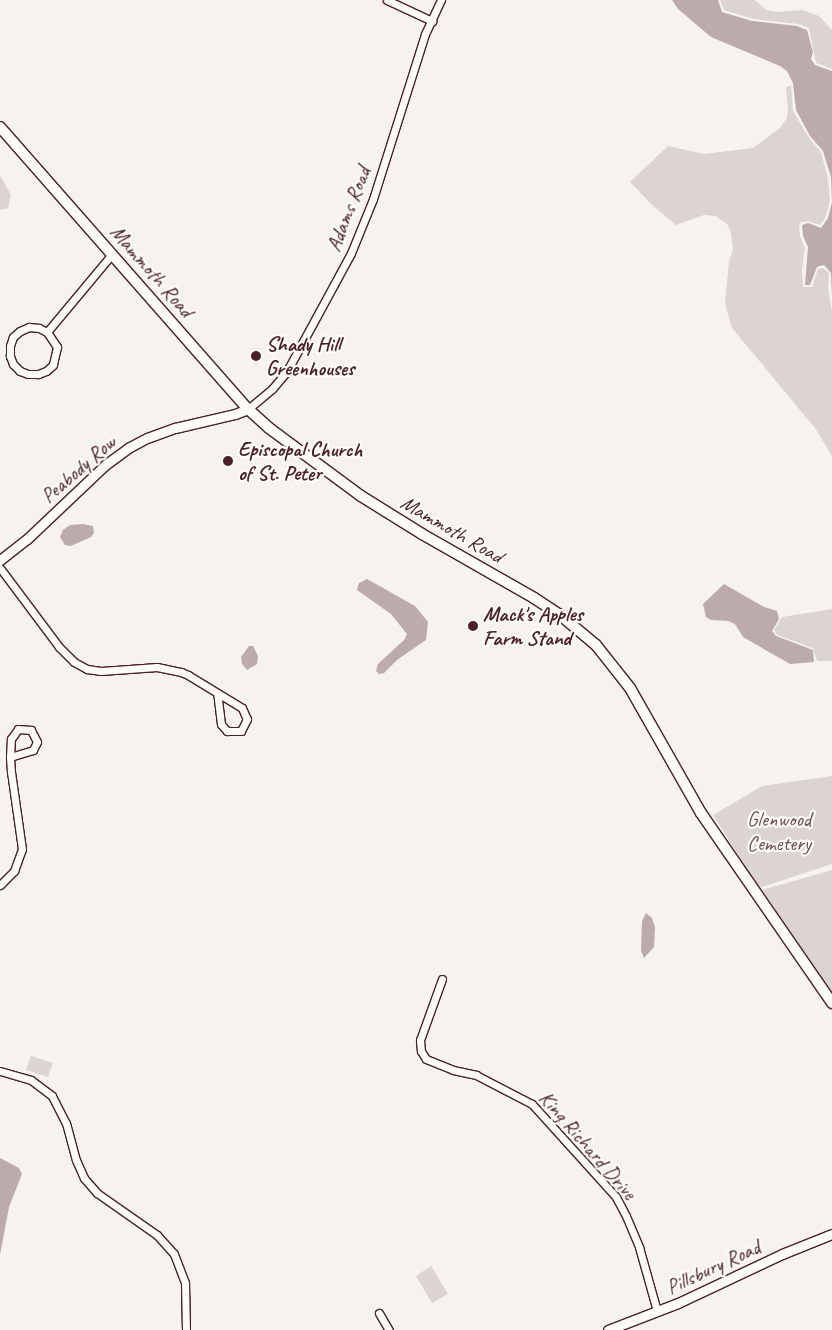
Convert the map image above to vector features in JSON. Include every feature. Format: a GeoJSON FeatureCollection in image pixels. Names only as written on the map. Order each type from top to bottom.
{"type":"FeatureCollection","features":[{"type":"Feature","properties":{"kind":"main road","name":"Mammoth Road"},"geometry":{"type":"LineString","coordinates":[[0,127],[248,408],[282,438],[361,496],[422,534],[538,601],[582,631],[596,645],[630,688],[702,813],[832,1004]]}},
{"type":"Feature","properties":{"kind":"street"},"geometry":{"type":"LineString","coordinates":[[387,0],[432,21]]}},
{"type":"Feature","properties":{"kind":"street","name":"Adams Road"},"geometry":{"type":"LineString","coordinates":[[248,408],[272,389],[287,371],[351,253],[373,199],[416,61],[441,0]]}},
{"type":"Feature","properties":{"kind":"street"},"geometry":{"type":"LineString","coordinates":[[48,332],[112,254]]}},
{"type":"Feature","properties":{"kind":"street"},"geometry":{"type":"LineString","coordinates":[[29,327],[39,328],[48,332],[57,347],[53,365],[38,374],[28,374],[20,371],[13,364],[10,356],[10,346],[14,337],[20,331],[29,327]]}},
{"type":"Feature","properties":{"kind":"street","name":"Peabody Row"},"geometry":{"type":"LineString","coordinates":[[0,560],[27,539],[94,475],[128,448],[175,428],[235,414],[248,408]]}},
{"type":"Feature","properties":{"kind":"street"},"geometry":{"type":"LineString","coordinates":[[0,568],[59,647],[74,662],[87,668],[101,671],[157,667],[174,669],[217,693],[245,711],[246,724],[241,730],[228,731],[221,724],[217,693]]}},
{"type":"Feature","properties":{"kind":"street"},"geometry":{"type":"LineString","coordinates":[[0,885],[14,871],[22,849],[10,757],[11,738],[14,732],[22,728],[31,730],[37,742],[33,750],[10,757]]}},
{"type":"Feature","properties":{"kind":"street","name":"King Richard Drive"},"geometry":{"type":"LineString","coordinates":[[442,978],[420,1040],[421,1051],[426,1059],[453,1070],[476,1075],[532,1104],[616,1197],[639,1247],[657,1311]]}},
{"type":"Feature","properties":{"kind":"street"},"geometry":{"type":"LineString","coordinates":[[0,1071],[31,1080],[52,1096],[66,1123],[76,1160],[84,1178],[96,1193],[157,1235],[174,1254],[185,1283],[186,1330]]}},
{"type":"Feature","properties":{"kind":"street","name":"Pillsbury Road"},"geometry":{"type":"LineString","coordinates":[[608,1330],[657,1311],[782,1254],[832,1234]]}},
{"type":"Feature","properties":{"kind":"street"},"geometry":{"type":"LineString","coordinates":[[379,1313],[389,1330]]}},
{"type":"Feature","properties":{"kind":"green space"},"geometry":{"type":"Polygon","coordinates":[[[720,0],[755,0],[766,10],[779,12],[802,10],[819,16],[832,30],[832,69],[816,63],[809,28],[798,24],[753,19],[724,10],[720,0]]]}},
{"type":"Feature","properties":{"kind":"green space"},"geometry":{"type":"Polygon","coordinates":[[[791,85],[793,111],[809,138],[821,152],[828,179],[830,201],[825,218],[820,225],[808,221],[799,223],[800,236],[805,248],[802,269],[803,287],[812,287],[818,269],[823,268],[829,273],[828,288],[832,311],[832,456],[815,428],[732,328],[725,303],[729,261],[733,250],[731,233],[727,224],[715,216],[704,215],[676,225],[652,205],[630,182],[668,146],[704,154],[753,148],[780,128],[787,118],[786,87],[791,85]]]}},
{"type":"Feature","properties":{"kind":"green space"},"geometry":{"type":"Polygon","coordinates":[[[0,175],[11,195],[8,208],[0,210],[0,175]]]}},
{"type":"Feature","properties":{"kind":"green space"},"geometry":{"type":"Polygon","coordinates":[[[832,609],[832,661],[817,661],[813,648],[777,635],[774,630],[782,617],[832,609]]]}},
{"type":"Feature","properties":{"kind":"green space","name":"Glenwood Cemetery"},"geometry":{"type":"Polygon","coordinates":[[[832,776],[832,864],[759,888],[713,815],[762,786],[832,776]]]}},
{"type":"Feature","properties":{"kind":"green space"},"geometry":{"type":"Polygon","coordinates":[[[832,870],[832,992],[762,890],[832,870]]]}},
{"type":"Feature","properties":{"kind":"green space"},"geometry":{"type":"Polygon","coordinates":[[[31,1056],[53,1063],[48,1077],[26,1070],[31,1056]]]}},
{"type":"Feature","properties":{"kind":"green space"},"geometry":{"type":"Polygon","coordinates":[[[431,1266],[448,1294],[432,1303],[416,1276],[431,1266]]]}},
{"type":"Feature","properties":{"kind":"shaded area"},"geometry":{"type":"Polygon","coordinates":[[[672,0],[718,0],[722,12],[752,21],[797,26],[807,30],[813,52],[811,59],[815,65],[832,71],[832,202],[831,177],[823,151],[810,136],[796,110],[793,83],[787,71],[780,66],[711,37],[678,9],[672,0]]]}},
{"type":"Feature","properties":{"kind":"shaded area"},"geometry":{"type":"Polygon","coordinates":[[[832,202],[832,297],[831,273],[824,265],[817,267],[810,285],[805,285],[808,247],[803,236],[802,225],[808,223],[821,228],[828,218],[832,202]]]}},
{"type":"Feature","properties":{"kind":"shaded area"},"geometry":{"type":"Polygon","coordinates":[[[83,524],[93,526],[94,533],[91,537],[71,546],[65,545],[60,537],[63,530],[70,525],[83,524]]]}},
{"type":"Feature","properties":{"kind":"shaded area"},"geometry":{"type":"Polygon","coordinates":[[[367,579],[415,606],[428,622],[426,640],[397,660],[384,673],[379,674],[376,671],[378,664],[404,640],[407,634],[391,614],[357,590],[359,583],[367,579]]]}},
{"type":"Feature","properties":{"kind":"shaded area"},"geometry":{"type":"Polygon","coordinates":[[[724,584],[764,607],[777,611],[779,619],[772,631],[776,636],[813,650],[814,662],[790,664],[743,637],[735,624],[728,621],[711,620],[706,617],[703,604],[724,584]]]}},
{"type":"Feature","properties":{"kind":"shaded area"},"geometry":{"type":"Polygon","coordinates":[[[249,646],[253,646],[258,656],[257,664],[247,670],[242,664],[241,657],[249,646]]]}},
{"type":"Feature","properties":{"kind":"shaded area"},"geometry":{"type":"Polygon","coordinates":[[[646,913],[652,918],[655,927],[654,947],[644,958],[641,951],[642,921],[646,913]]]}},
{"type":"Feature","properties":{"kind":"shaded area"},"geometry":{"type":"Polygon","coordinates":[[[0,1158],[19,1168],[22,1174],[9,1207],[0,1255],[0,1158]]]}},
{"type":"Feature","properties":{"kind":"place","name":"Shady Hill Greenhouses"},"geometry":{"type":"Point","coordinates":[256,356]}},
{"type":"Feature","properties":{"kind":"place","name":"Episcopal Church of St. Peter"},"geometry":{"type":"Point","coordinates":[228,461]}},
{"type":"Feature","properties":{"kind":"place","name":"Mack's Apples Farm Stand"},"geometry":{"type":"Point","coordinates":[473,626]}}]}
